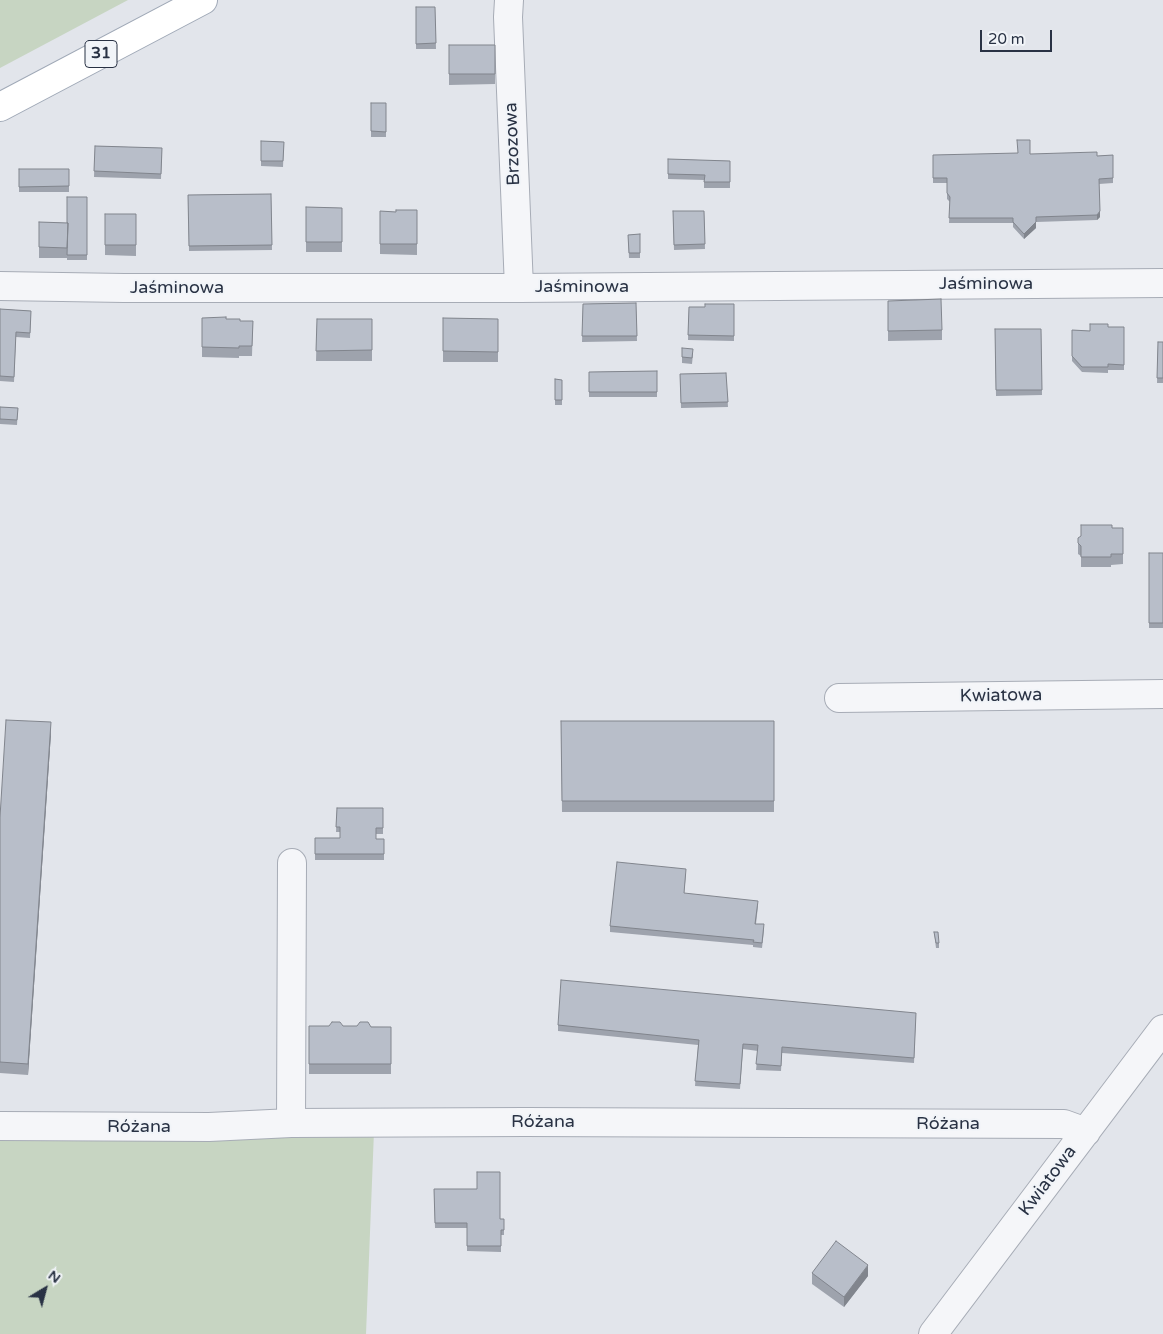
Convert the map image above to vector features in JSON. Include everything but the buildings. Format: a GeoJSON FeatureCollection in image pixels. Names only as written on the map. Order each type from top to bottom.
{"type":"FeatureCollection","features":[{"type":"Feature","properties":{"kind":"main road","name":"31"},"geometry":{"type":"LineString","coordinates":[[0,107],[203,0]]}},
{"type":"Feature","properties":{"kind":"street","name":"Brzozowa"},"geometry":{"type":"LineString","coordinates":[[509,0],[508,17],[519,288]]}},
{"type":"Feature","properties":{"kind":"street","name":"Jaśminowa"},"geometry":{"type":"LineString","coordinates":[[0,286],[124,288],[519,288],[1163,283]]}},
{"type":"Feature","properties":{"kind":"street","name":"Kwiatowa"},"geometry":{"type":"LineString","coordinates":[[839,698],[1163,694]]}},
{"type":"Feature","properties":{"kind":"street"},"geometry":{"type":"LineString","coordinates":[[291,1124],[292,864]]}},
{"type":"Feature","properties":{"kind":"street","name":"Kwiatowa"},"geometry":{"type":"LineString","coordinates":[[934,1334],[1163,1029]]}},
{"type":"Feature","properties":{"kind":"street","name":"Różana"},"geometry":{"type":"LineString","coordinates":[[0,1126],[209,1127],[291,1124],[545,1122],[1064,1124],[1086,1132]]}},
{"type":"Feature","properties":{"kind":"green space"},"geometry":{"type":"Polygon","coordinates":[[[0,0],[128,0],[0,68],[0,0]]]}},
{"type":"Feature","properties":{"kind":"green space"},"geometry":{"type":"Polygon","coordinates":[[[374,1131],[366,1334],[0,1334],[0,1134],[374,1131]]]}}]}
